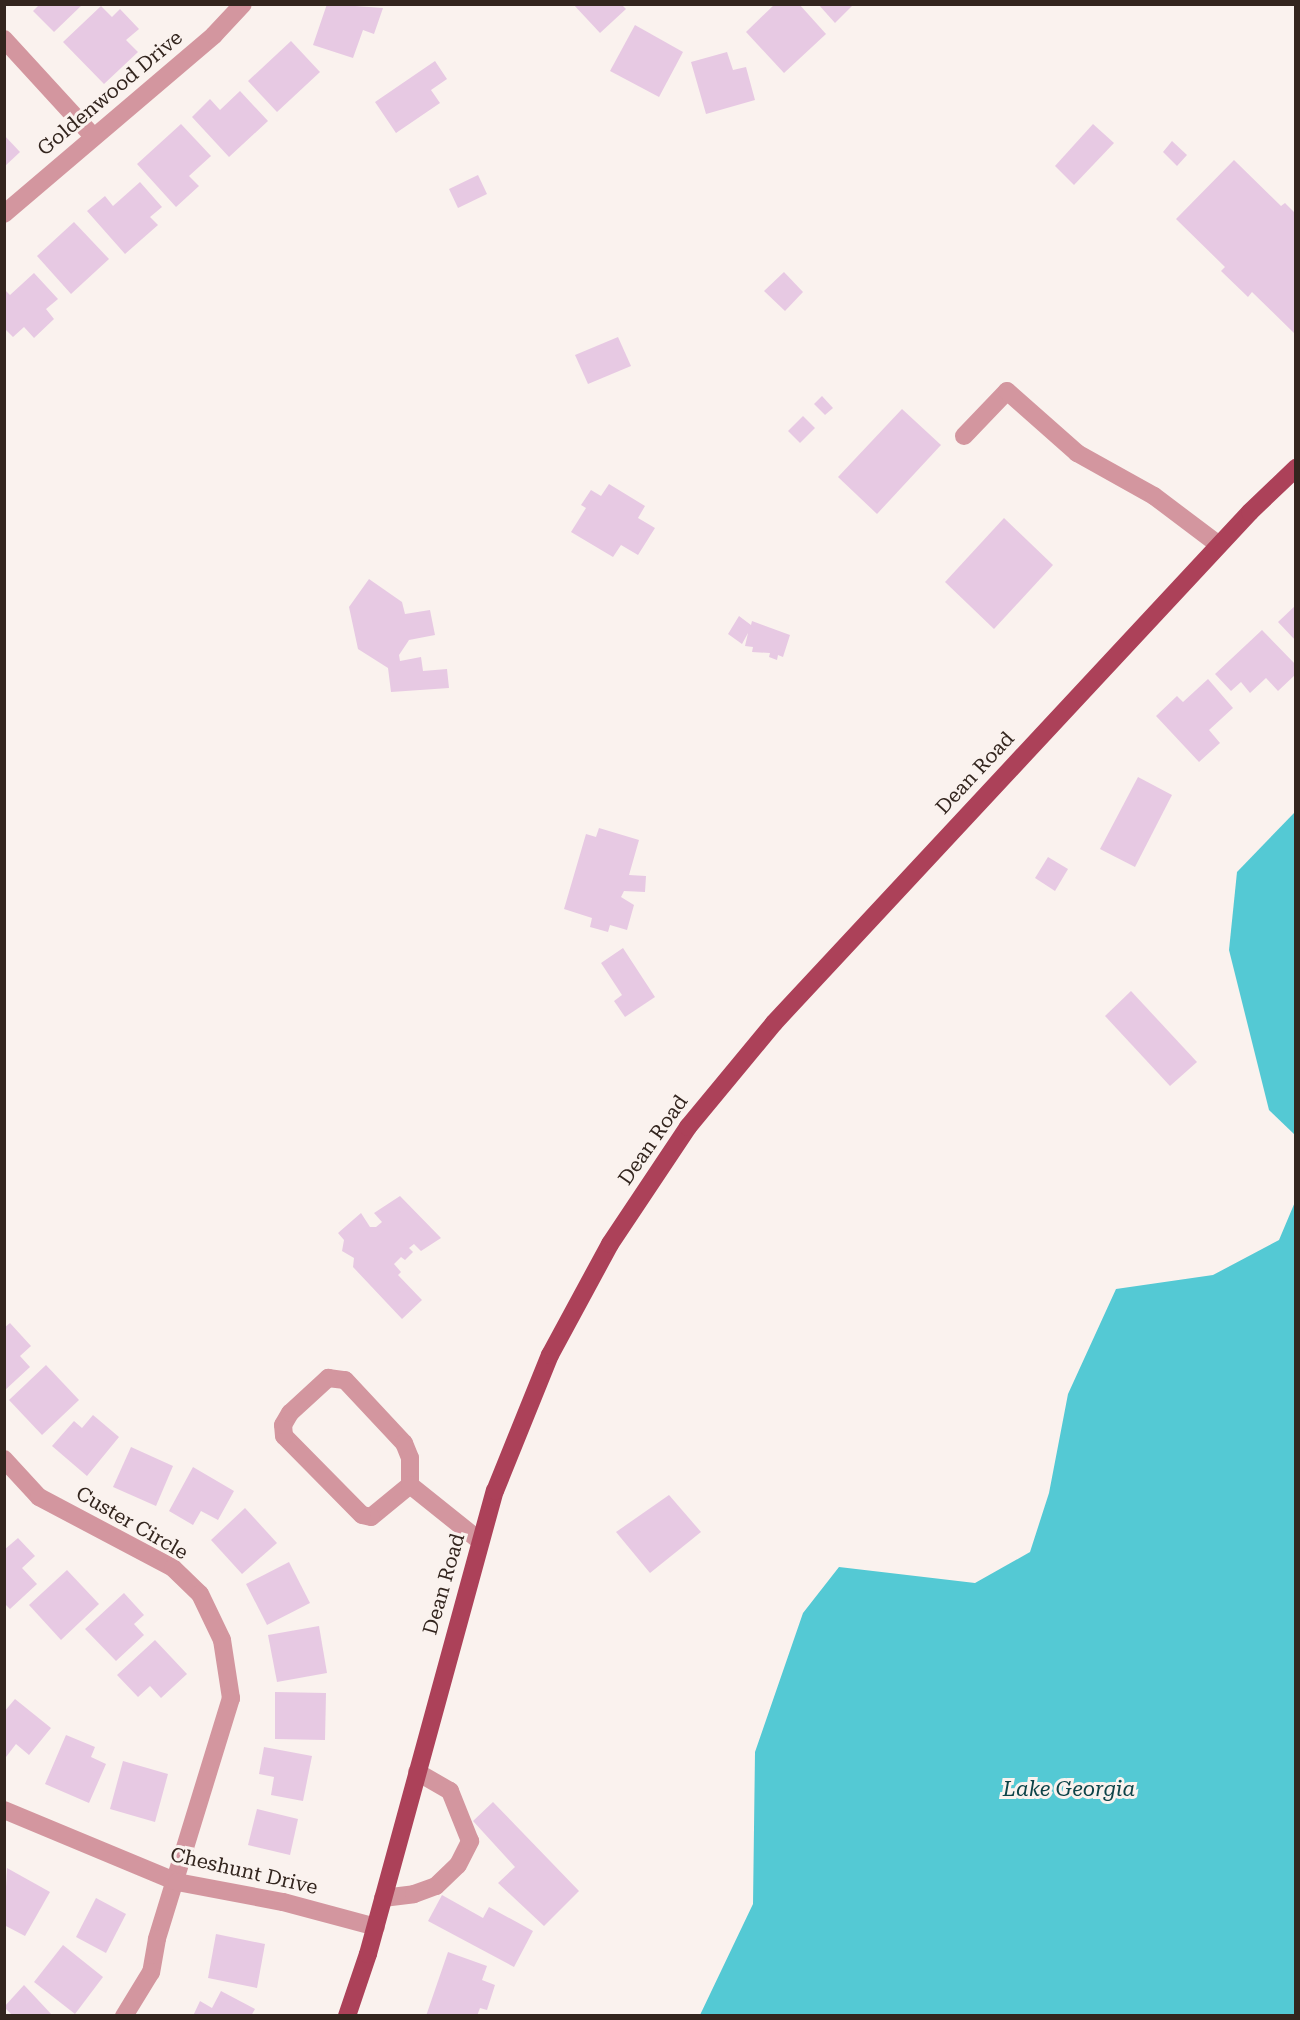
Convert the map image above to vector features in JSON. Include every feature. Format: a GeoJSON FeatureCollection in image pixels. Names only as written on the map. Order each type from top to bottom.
{"type":"FeatureCollection","features":[{"type":"Feature","properties":{"kind":"main road","name":"Dean Road"},"geometry":{"type":"LineString","coordinates":[[347,2016],[376,1927],[480,1541],[519,1426],[565,1326],[642,1192],[698,1113],[781,1016],[1219,545],[1296,468]]}},
{"type":"Feature","properties":{"kind":"street","name":"Goldenwood Drive"},"geometry":{"type":"LineString","coordinates":[[4,214],[214,35],[243,4]]}},
{"type":"Feature","properties":{"kind":"street"},"geometry":{"type":"LineString","coordinates":[[4,39],[93,136]]}},
{"type":"Feature","properties":{"kind":"street"},"geometry":{"type":"LineString","coordinates":[[964,436],[1007,392],[1077,453],[1154,496],[1219,545]]}},
{"type":"Feature","properties":{"kind":"street"},"geometry":{"type":"LineString","coordinates":[[328,1378],[345,1380],[404,1443],[413,1472],[410,1485],[371,1517],[362,1515],[284,1436],[283,1425],[290,1413],[328,1378]]}},
{"type":"Feature","properties":{"kind":"street","name":"Custer Circle"},"geometry":{"type":"LineString","coordinates":[[4,1459],[39,1497],[173,1568],[200,1594],[222,1640],[231,1698],[177,1882],[157,1939],[151,1972],[124,2016]]}},
{"type":"Feature","properties":{"kind":"street"},"geometry":{"type":"LineString","coordinates":[[410,1485],[480,1541]]}},
{"type":"Feature","properties":{"kind":"street"},"geometry":{"type":"LineString","coordinates":[[383,1898],[414,1894],[436,1886],[458,1864],[470,1841],[450,1791],[417,1772]]}},
{"type":"Feature","properties":{"kind":"street","name":"Cheshunt Drive"},"geometry":{"type":"LineString","coordinates":[[4,1810],[177,1882],[283,1902],[376,1927]]}},
{"type":"Feature","properties":{"kind":"water"},"geometry":{"type":"Polygon","coordinates":[[[1295,812],[1295,1135],[1269,1110],[1229,950],[1237,872],[1295,812]]]}},
{"type":"Feature","properties":{"kind":"water","name":"Lake Georgia"},"geometry":{"type":"Polygon","coordinates":[[[1295,1202],[1295,2015],[700,2015],[753,1904],[755,1752],[803,1613],[839,1567],[975,1583],[1030,1552],[1049,1493],[1068,1394],[1116,1289],[1213,1275],[1279,1240],[1295,1202]]]}},
{"type":"Feature","properties":{"kind":"building"},"geometry":{"type":"Polygon","coordinates":[[[40,4],[83,4],[54,32],[33,11],[40,4]]]}},
{"type":"Feature","properties":{"kind":"building"},"geometry":{"type":"Polygon","coordinates":[[[327,4],[383,8],[374,34],[363,30],[353,58],[313,45],[327,4]]]}},
{"type":"Feature","properties":{"kind":"building"},"geometry":{"type":"Polygon","coordinates":[[[573,4],[621,4],[626,9],[600,33],[573,4]]]}},
{"type":"Feature","properties":{"kind":"building"},"geometry":{"type":"Polygon","coordinates":[[[775,4],[799,4],[826,34],[784,73],[746,32],[775,4]]]}},
{"type":"Feature","properties":{"kind":"building"},"geometry":{"type":"Polygon","coordinates":[[[818,4],[854,4],[835,23],[818,4]]]}},
{"type":"Feature","properties":{"kind":"building"},"geometry":{"type":"Polygon","coordinates":[[[101,6],[112,17],[120,9],[139,29],[126,40],[138,52],[104,84],[63,42],[101,6]]]}},
{"type":"Feature","properties":{"kind":"building"},"geometry":{"type":"Polygon","coordinates":[[[635,25],[683,52],[659,97],[610,71],[635,25]]]}},
{"type":"Feature","properties":{"kind":"building"},"geometry":{"type":"Polygon","coordinates":[[[291,41],[320,72],[277,112],[248,81],[291,41]]]}},
{"type":"Feature","properties":{"kind":"building"},"geometry":{"type":"Polygon","coordinates":[[[727,52],[733,70],[746,67],[755,100],[706,114],[691,62],[727,52]]]}},
{"type":"Feature","properties":{"kind":"building"},"geometry":{"type":"Polygon","coordinates":[[[435,61],[447,79],[431,90],[440,103],[396,133],[375,102],[435,61]]]}},
{"type":"Feature","properties":{"kind":"building"},"geometry":{"type":"Polygon","coordinates":[[[240,91],[268,121],[229,157],[192,117],[210,99],[220,110],[240,91]]]}},
{"type":"Feature","properties":{"kind":"building"},"geometry":{"type":"Polygon","coordinates":[[[181,124],[211,156],[189,176],[199,186],[176,207],[137,164],[181,124]]]}},
{"type":"Feature","properties":{"kind":"building"},"geometry":{"type":"Polygon","coordinates":[[[1093,124],[1114,143],[1074,185],[1055,166],[1093,124]]]}},
{"type":"Feature","properties":{"kind":"building"},"geometry":{"type":"Polygon","coordinates":[[[4,135],[20,152],[4,167],[4,135]]]}},
{"type":"Feature","properties":{"kind":"building"},"geometry":{"type":"Polygon","coordinates":[[[1172,141],[1187,155],[1177,166],[1163,152],[1172,141]]]}},
{"type":"Feature","properties":{"kind":"building"},"geometry":{"type":"Polygon","coordinates":[[[1234,160],[1281,206],[1285,203],[1296,214],[1296,335],[1252,292],[1248,297],[1221,271],[1225,267],[1176,219],[1234,160]]]}},
{"type":"Feature","properties":{"kind":"building"},"geometry":{"type":"Polygon","coordinates":[[[478,175],[487,194],[458,208],[449,189],[478,175]]]}},
{"type":"Feature","properties":{"kind":"building"},"geometry":{"type":"Polygon","coordinates":[[[140,182],[162,207],[150,217],[158,225],[125,254],[87,211],[105,196],[113,206],[140,182]]]}},
{"type":"Feature","properties":{"kind":"building"},"geometry":{"type":"Polygon","coordinates":[[[74,222],[109,259],[71,294],[37,256],[74,222]]]}},
{"type":"Feature","properties":{"kind":"building"},"geometry":{"type":"Polygon","coordinates":[[[784,272],[803,292],[785,311],[764,291],[784,272]]]}},
{"type":"Feature","properties":{"kind":"building"},"geometry":{"type":"Polygon","coordinates":[[[34,273],[58,299],[46,309],[54,319],[34,338],[24,327],[13,337],[4,328],[4,289],[10,295],[34,273]]]}},
{"type":"Feature","properties":{"kind":"building"},"geometry":{"type":"Polygon","coordinates":[[[618,337],[631,366],[588,384],[575,355],[618,337]]]}},
{"type":"Feature","properties":{"kind":"building"},"geometry":{"type":"Polygon","coordinates":[[[822,396],[833,408],[825,415],[814,404],[822,396]]]}},
{"type":"Feature","properties":{"kind":"building"},"geometry":{"type":"Polygon","coordinates":[[[902,409],[941,445],[877,514],[838,477],[902,409]]]}},
{"type":"Feature","properties":{"kind":"building"},"geometry":{"type":"Polygon","coordinates":[[[803,416],[815,428],[800,443],[788,431],[803,416]]]}},
{"type":"Feature","properties":{"kind":"building"},"geometry":{"type":"Polygon","coordinates":[[[609,484],[645,506],[638,518],[655,528],[638,555],[621,545],[613,557],[571,532],[586,508],[581,505],[591,490],[601,496],[609,484]]]}},
{"type":"Feature","properties":{"kind":"building"},"geometry":{"type":"Polygon","coordinates":[[[1004,518],[1053,565],[994,629],[945,582],[1004,518]]]}},
{"type":"Feature","properties":{"kind":"building"},"geometry":{"type":"Polygon","coordinates":[[[369,579],[402,602],[405,614],[430,610],[435,635],[409,640],[399,655],[400,661],[421,657],[423,671],[447,669],[449,688],[391,692],[388,668],[358,649],[349,607],[369,579]]]}},
{"type":"Feature","properties":{"kind":"building"},"geometry":{"type":"Polygon","coordinates":[[[1296,605],[1296,641],[1278,622],[1296,605]]]}},
{"type":"Feature","properties":{"kind":"building"},"geometry":{"type":"Polygon","coordinates":[[[739,616],[751,625],[752,621],[790,635],[783,657],[778,655],[777,660],[769,657],[770,653],[752,652],[753,647],[745,646],[748,633],[742,644],[728,634],[739,616]]]}},
{"type":"Feature","properties":{"kind":"building"},"geometry":{"type":"Polygon","coordinates":[[[1262,630],[1296,665],[1296,674],[1278,691],[1266,678],[1250,693],[1241,682],[1231,691],[1215,674],[1262,630]]]}},
{"type":"Feature","properties":{"kind":"building"},"geometry":{"type":"Polygon","coordinates":[[[1208,679],[1233,708],[1209,730],[1220,743],[1199,762],[1156,716],[1177,696],[1183,702],[1208,679]]]}},
{"type":"Feature","properties":{"kind":"building"},"geometry":{"type":"Polygon","coordinates":[[[1138,777],[1172,795],[1135,867],[1100,849],[1138,777]]]}},
{"type":"Feature","properties":{"kind":"building"},"geometry":{"type":"Polygon","coordinates":[[[599,828],[639,840],[629,875],[646,876],[645,892],[624,891],[621,897],[634,905],[627,930],[610,925],[608,932],[590,927],[592,918],[564,909],[586,834],[596,837],[599,828]]]}},
{"type":"Feature","properties":{"kind":"building"},"geometry":{"type":"Polygon","coordinates":[[[1048,857],[1068,869],[1055,891],[1035,878],[1048,857]]]}},
{"type":"Feature","properties":{"kind":"building"},"geometry":{"type":"Polygon","coordinates":[[[623,948],[655,997],[625,1017],[614,1001],[622,995],[601,963],[623,948]]]}},
{"type":"Feature","properties":{"kind":"building"},"geometry":{"type":"Polygon","coordinates":[[[1131,991],[1197,1062],[1170,1086],[1105,1016],[1131,991]]]}},
{"type":"Feature","properties":{"kind":"building"},"geometry":{"type":"Polygon","coordinates":[[[400,1196],[441,1238],[421,1251],[414,1244],[409,1248],[413,1252],[405,1260],[401,1257],[394,1264],[401,1272],[398,1275],[422,1300],[402,1319],[353,1267],[354,1258],[342,1251],[344,1240],[338,1233],[361,1213],[370,1227],[376,1227],[382,1222],[374,1213],[400,1196]]]}},
{"type":"Feature","properties":{"kind":"building"},"geometry":{"type":"Polygon","coordinates":[[[10,1323],[31,1346],[20,1356],[30,1367],[4,1391],[4,1328],[10,1323]]]}},
{"type":"Feature","properties":{"kind":"building"},"geometry":{"type":"Polygon","coordinates":[[[46,1365],[79,1400],[42,1435],[9,1400],[46,1365]]]}},
{"type":"Feature","properties":{"kind":"building"},"geometry":{"type":"Polygon","coordinates":[[[93,1415],[119,1437],[87,1476],[52,1446],[74,1421],[82,1428],[93,1415]]]}},
{"type":"Feature","properties":{"kind":"building"},"geometry":{"type":"Polygon","coordinates":[[[131,1447],[173,1466],[156,1506],[113,1487],[131,1447]]]}},
{"type":"Feature","properties":{"kind":"building"},"geometry":{"type":"Polygon","coordinates":[[[193,1467],[234,1491],[218,1520],[201,1511],[193,1525],[169,1511],[193,1467]]]}},
{"type":"Feature","properties":{"kind":"building"},"geometry":{"type":"Polygon","coordinates":[[[669,1495],[701,1532],[650,1573],[616,1532],[669,1495]]]}},
{"type":"Feature","properties":{"kind":"building"},"geometry":{"type":"Polygon","coordinates":[[[245,1508],[277,1543],[242,1574],[211,1540],[245,1508]]]}},
{"type":"Feature","properties":{"kind":"building"},"geometry":{"type":"Polygon","coordinates":[[[18,1538],[35,1556],[22,1568],[37,1584],[10,1609],[4,1603],[4,1550],[18,1538]]]}},
{"type":"Feature","properties":{"kind":"building"},"geometry":{"type":"Polygon","coordinates":[[[289,1562],[310,1603],[267,1625],[246,1584],[289,1562]]]}},
{"type":"Feature","properties":{"kind":"building"},"geometry":{"type":"Polygon","coordinates":[[[67,1570],[99,1604],[61,1640],[29,1605],[67,1570]]]}},
{"type":"Feature","properties":{"kind":"building"},"geometry":{"type":"Polygon","coordinates":[[[124,1593],[144,1615],[134,1624],[144,1635],[116,1661],[85,1629],[124,1593]]]}},
{"type":"Feature","properties":{"kind":"building"},"geometry":{"type":"Polygon","coordinates":[[[319,1626],[327,1673],[277,1682],[268,1635],[319,1626]]]}},
{"type":"Feature","properties":{"kind":"building"},"geometry":{"type":"Polygon","coordinates":[[[155,1640],[187,1674],[161,1698],[150,1686],[138,1697],[117,1675],[155,1640]]]}},
{"type":"Feature","properties":{"kind":"building"},"geometry":{"type":"Polygon","coordinates":[[[275,1692],[326,1693],[325,1740],[275,1739],[275,1692]]]}},
{"type":"Feature","properties":{"kind":"building"},"geometry":{"type":"Polygon","coordinates":[[[15,1699],[51,1728],[29,1755],[16,1744],[6,1757],[4,1712],[15,1699]]]}},
{"type":"Feature","properties":{"kind":"building"},"geometry":{"type":"Polygon","coordinates":[[[66,1735],[95,1747],[91,1757],[106,1764],[89,1803],[45,1784],[66,1735]]]}},
{"type":"Feature","properties":{"kind":"building"},"geometry":{"type":"Polygon","coordinates":[[[264,1747],[312,1756],[303,1801],[271,1795],[274,1777],[259,1774],[264,1747]]]}},
{"type":"Feature","properties":{"kind":"building"},"geometry":{"type":"Polygon","coordinates":[[[123,1761],[168,1774],[155,1822],[110,1809],[123,1761]]]}},
{"type":"Feature","properties":{"kind":"building"},"geometry":{"type":"Polygon","coordinates":[[[493,1802],[579,1891],[544,1926],[498,1883],[515,1867],[473,1821],[493,1802]]]}},
{"type":"Feature","properties":{"kind":"building"},"geometry":{"type":"Polygon","coordinates":[[[257,1809],[298,1819],[290,1855],[248,1845],[257,1809]]]}},
{"type":"Feature","properties":{"kind":"building"},"geometry":{"type":"Polygon","coordinates":[[[7,1868],[50,1892],[25,1936],[4,1925],[7,1868]]]}},
{"type":"Feature","properties":{"kind":"building"},"geometry":{"type":"Polygon","coordinates":[[[442,1895],[483,1918],[489,1907],[533,1931],[514,1967],[428,1921],[442,1895]]]}},
{"type":"Feature","properties":{"kind":"building"},"geometry":{"type":"Polygon","coordinates":[[[96,1898],[126,1914],[106,1953],[76,1937],[96,1898]]]}},
{"type":"Feature","properties":{"kind":"building"},"geometry":{"type":"Polygon","coordinates":[[[216,1934],[265,1944],[257,1988],[208,1978],[216,1934]]]}},
{"type":"Feature","properties":{"kind":"building"},"geometry":{"type":"Polygon","coordinates":[[[63,1945],[103,1977],[75,2014],[34,1982],[63,1945]]]}},
{"type":"Feature","properties":{"kind":"building"},"geometry":{"type":"Polygon","coordinates":[[[448,1952],[487,1966],[482,1980],[495,1985],[487,2010],[480,2008],[477,2016],[426,2016],[448,1952]]]}},
{"type":"Feature","properties":{"kind":"building"},"geometry":{"type":"Polygon","coordinates":[[[24,1985],[53,2016],[13,2016],[4,2007],[24,1985]]]}},
{"type":"Feature","properties":{"kind":"building"},"geometry":{"type":"Polygon","coordinates":[[[221,1991],[255,2009],[251,2016],[193,2016],[200,2001],[212,2008],[221,1991]]]}}]}
